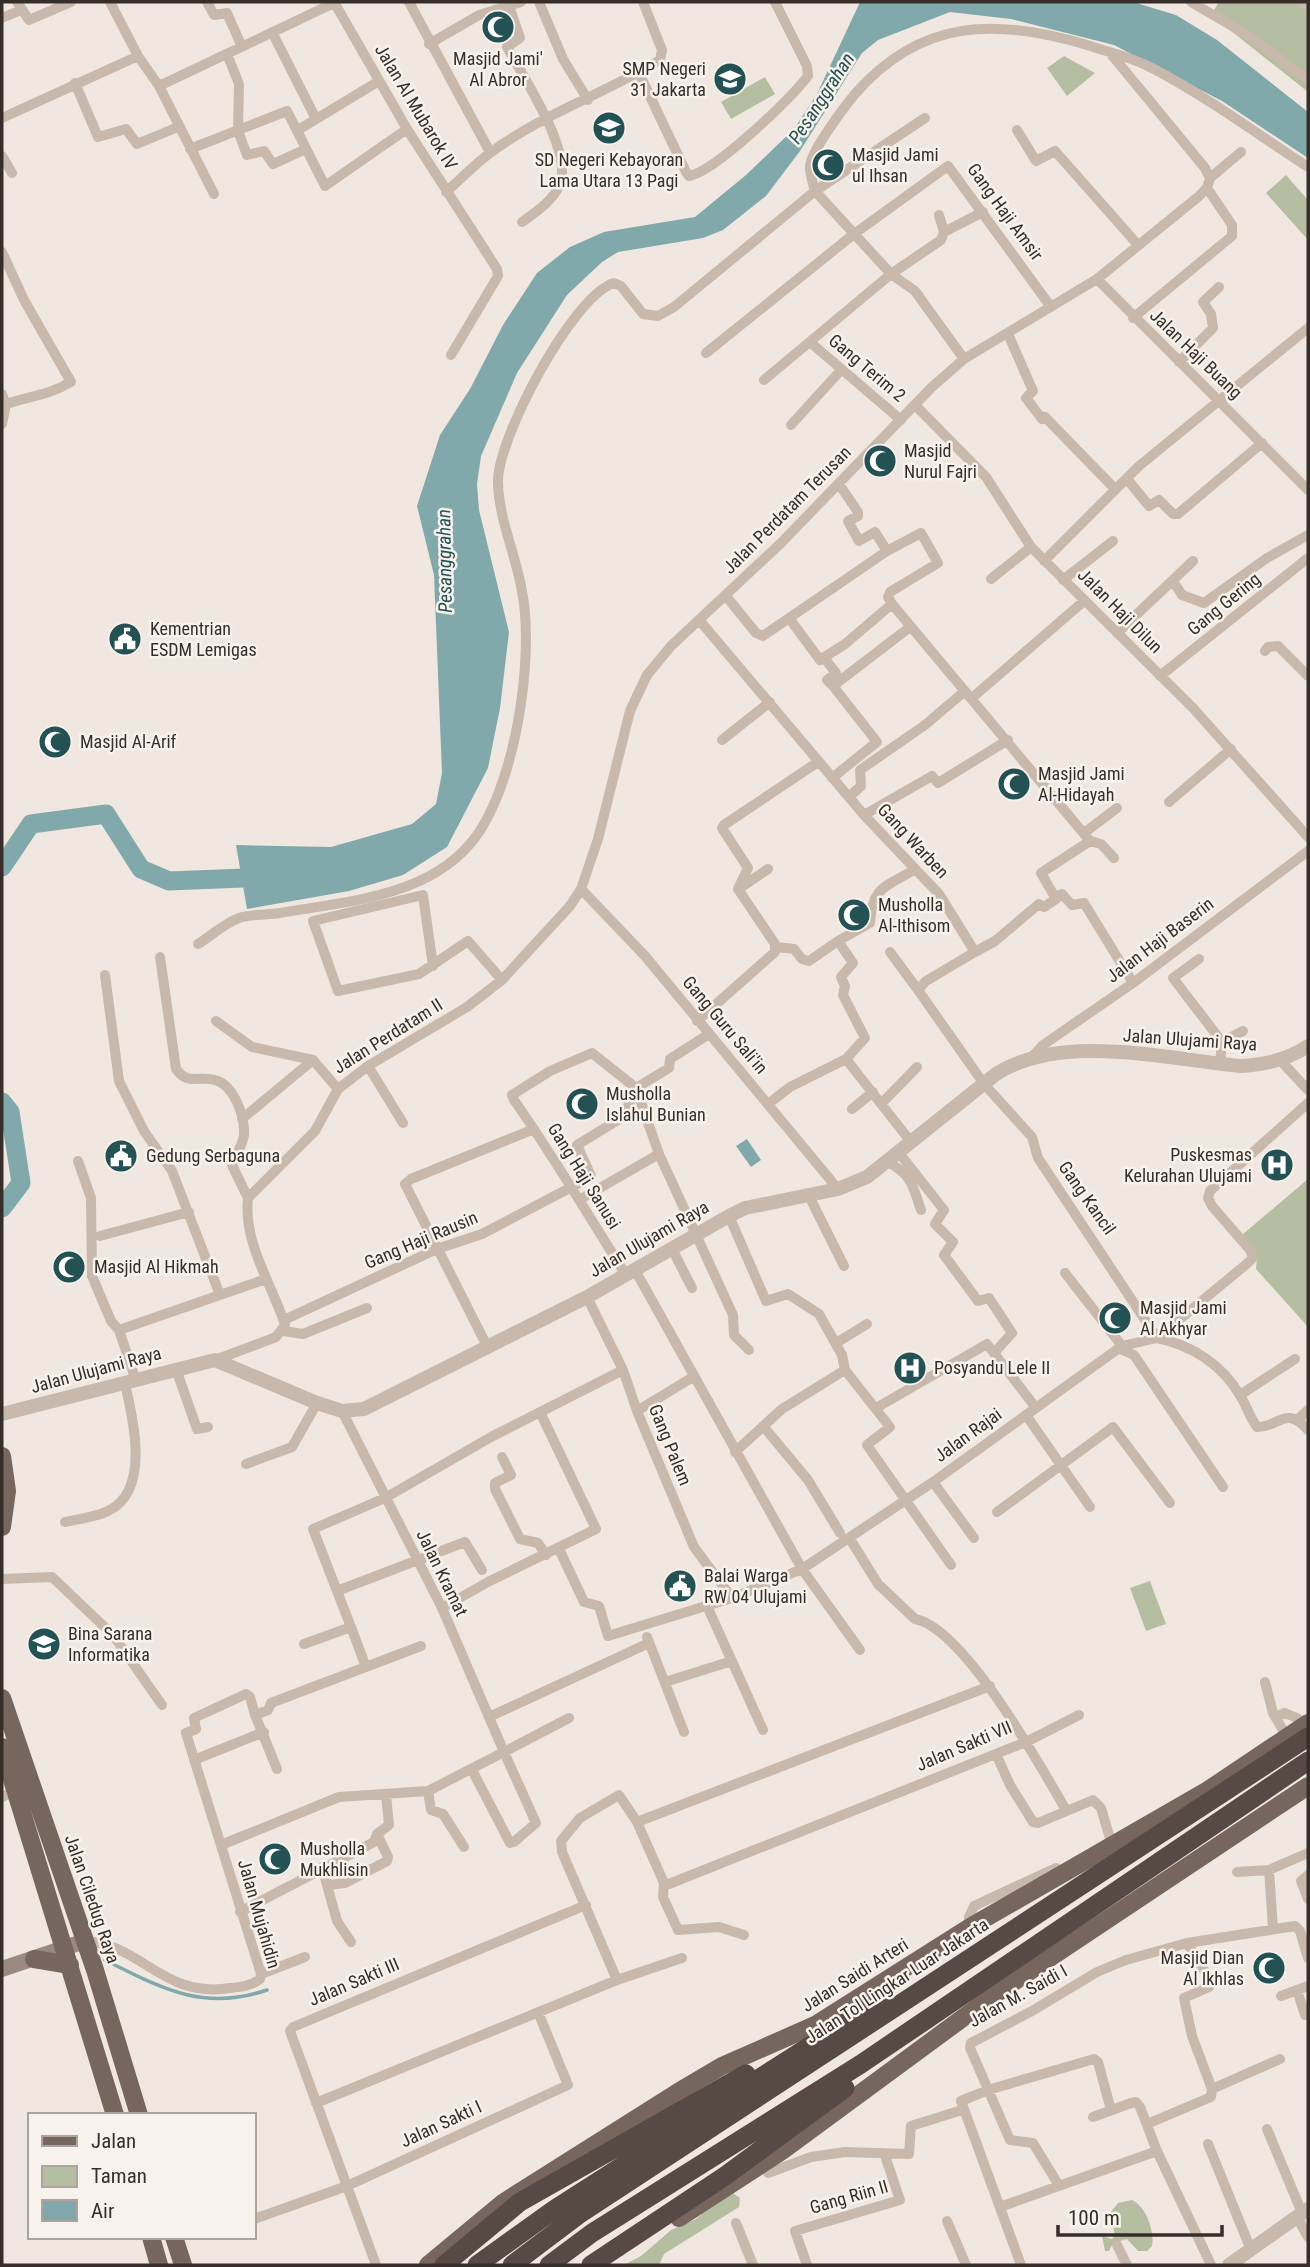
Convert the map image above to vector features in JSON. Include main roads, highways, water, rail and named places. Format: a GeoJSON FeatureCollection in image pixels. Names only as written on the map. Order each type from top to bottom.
{"type":"FeatureCollection","features":[{"type":"Feature","properties":{"kind":"highway","name":"Jalan Tol Lingkar Luar Jakarta"},"geometry":{"type":"LineString","coordinates":[[512,2265],[581,2213],[1116,1852],[1307,1728]]}},
{"type":"Feature","properties":{"kind":"highway"},"geometry":{"type":"LineString","coordinates":[[549,2265],[592,2233],[861,2064],[1308,1761]]}},
{"type":"Feature","properties":{"kind":"highway"},"geometry":{"type":"LineString","coordinates":[[477,2265],[555,2209],[1116,1852]]}},
{"type":"Feature","properties":{"kind":"highway"},"geometry":{"type":"LineString","coordinates":[[444,2265],[520,2202],[760,2066],[808,2047]]}},
{"type":"Feature","properties":{"kind":"highway"},"geometry":{"type":"LineString","coordinates":[[591,2265],[796,2126],[851,2083],[861,2064]]}},
{"type":"Feature","properties":{"kind":"main road"},"geometry":{"type":"LineString","coordinates":[[2,1456],[8,1492],[2,1527]]}},
{"type":"Feature","properties":{"kind":"main road","name":"Jalan Ciledug Raya"},"geometry":{"type":"LineString","coordinates":[[2,1700],[95,1970],[138,2113]]}},
{"type":"Feature","properties":{"kind":"main road","name":"Jalan Saidi Arteri"},"geometry":{"type":"LineString","coordinates":[[428,2265],[505,2202],[678,2092],[723,2066],[815,2025],[970,1927],[1072,1867],[1116,1852],[1287,1737],[1307,1728]]}},
{"type":"Feature","properties":{"kind":"main road"},"geometry":{"type":"LineString","coordinates":[[2,1747],[8,1794],[32,1846],[114,2113]]}},
{"type":"Feature","properties":{"kind":"main road"},"geometry":{"type":"LineString","coordinates":[[604,2265],[782,2151],[959,2022],[1308,1786]]}},
{"type":"Feature","properties":{"kind":"main road"},"geometry":{"type":"LineString","coordinates":[[32,1846],[50,1839]]}},
{"type":"Feature","properties":{"kind":"main road"},"geometry":{"type":"LineString","coordinates":[[2,1969],[39,1958],[68,1959],[87,1947]]}},
{"type":"Feature","properties":{"kind":"main road"},"geometry":{"type":"LineString","coordinates":[[39,1958],[68,1959]]}},
{"type":"Feature","properties":{"kind":"main road"},"geometry":{"type":"LineString","coordinates":[[152,2239],[159,2265]]}},
{"type":"Feature","properties":{"kind":"main road"},"geometry":{"type":"LineString","coordinates":[[175,2239],[183,2265]]}},
{"type":"Feature","properties":{"kind":"water"},"geometry":{"type":"Polygon","coordinates":[[[860,2],[1133,2],[1176,15],[1217,40],[1308,112],[1308,158],[1222,101],[1114,45],[1011,19],[950,12],[878,40],[862,53],[800,151],[766,196],[723,230],[703,238],[618,252],[602,262],[567,295],[517,373],[481,456],[477,484],[479,510],[509,632],[500,708],[488,768],[447,847],[403,875],[349,891],[247,909],[236,845],[331,847],[412,824],[436,804],[442,773],[434,575],[417,506],[440,435],[470,389],[503,325],[537,273],[570,247],[604,232],[695,217],[746,175],[794,129],[817,94],[860,2]]]}},
{"type":"Feature","properties":{"kind":"water"},"geometry":{"type":"Polygon","coordinates":[[[747,1139],[761,1160],[751,1167],[736,1146],[747,1139]]]}},
{"type":"Feature","properties":{"kind":"waterway","name":"Pesanggrahan"},"geometry":{"type":"LineString","coordinates":[[2,867],[31,824],[106,814],[141,869],[169,881],[267,877]]}},
{"type":"Feature","properties":{"kind":"waterway","name":"Pesanggrahan"},"geometry":{"type":"LineString","coordinates":[[2,1102],[10,1112],[21,1183],[2,1208]]}},
{"type":"Feature","properties":{"kind":"waterway"},"geometry":{"type":"LineString","coordinates":[[105,1960],[164,1988],[202,1998],[223,1999],[267,1990]]}},
{"type":"Feature","properties":{"kind":"place","name":"Masjid Jami' Al Abror"},"geometry":{"type":"Point","coordinates":[498,27]}},
{"type":"Feature","properties":{"kind":"place","name":"SMP Negeri 31 Jakarta"},"geometry":{"type":"Point","coordinates":[730,79]}},
{"type":"Feature","properties":{"kind":"place","name":"SD Negeri Kebayoran Lama Utara 13 Pagi"},"geometry":{"type":"Point","coordinates":[609,128]}},
{"type":"Feature","properties":{"kind":"place","name":"Masjid Jami ul Ihsan"},"geometry":{"type":"Point","coordinates":[828,165]}},
{"type":"Feature","properties":{"kind":"place","name":"Masjid Nurul Fajri"},"geometry":{"type":"Point","coordinates":[880,461]}},
{"type":"Feature","properties":{"kind":"place","name":"Kementrian ESDM Lemigas"},"geometry":{"type":"Point","coordinates":[125,639]}},
{"type":"Feature","properties":{"kind":"place","name":"Masjid Al-Arif"},"geometry":{"type":"Point","coordinates":[55,742]}},
{"type":"Feature","properties":{"kind":"place","name":"Masjid Jami Al-Hidayah"},"geometry":{"type":"Point","coordinates":[1014,784]}},
{"type":"Feature","properties":{"kind":"place","name":"Musholla Al-Ithisom"},"geometry":{"type":"Point","coordinates":[854,915]}},
{"type":"Feature","properties":{"kind":"place","name":"Musholla Islahul Bunian"},"geometry":{"type":"Point","coordinates":[582,1104]}},
{"type":"Feature","properties":{"kind":"place","name":"Gedung Serbaguna"},"geometry":{"type":"Point","coordinates":[121,1156]}},
{"type":"Feature","properties":{"kind":"place","name":"Puskesmas Kelurahan Ulujami"},"geometry":{"type":"Point","coordinates":[1277,1165]}},
{"type":"Feature","properties":{"kind":"place","name":"Masjid Al Hikmah"},"geometry":{"type":"Point","coordinates":[69,1267]}},
{"type":"Feature","properties":{"kind":"place","name":"Masjid Jami Al Akhyar"},"geometry":{"type":"Point","coordinates":[1115,1318]}},
{"type":"Feature","properties":{"kind":"place","name":"Posyandu Lele II"},"geometry":{"type":"Point","coordinates":[910,1368]}},
{"type":"Feature","properties":{"kind":"place","name":"Balai Warga RW 04 Ulujami"},"geometry":{"type":"Point","coordinates":[680,1586]}},
{"type":"Feature","properties":{"kind":"place","name":"Bina Sarana Informatika"},"geometry":{"type":"Point","coordinates":[44,1644]}},
{"type":"Feature","properties":{"kind":"place","name":"Musholla Mukhlisin"},"geometry":{"type":"Point","coordinates":[275,1859]}},
{"type":"Feature","properties":{"kind":"place","name":"Masjid Dian Al Ikhlas"},"geometry":{"type":"Point","coordinates":[1269,1968]}}]}
